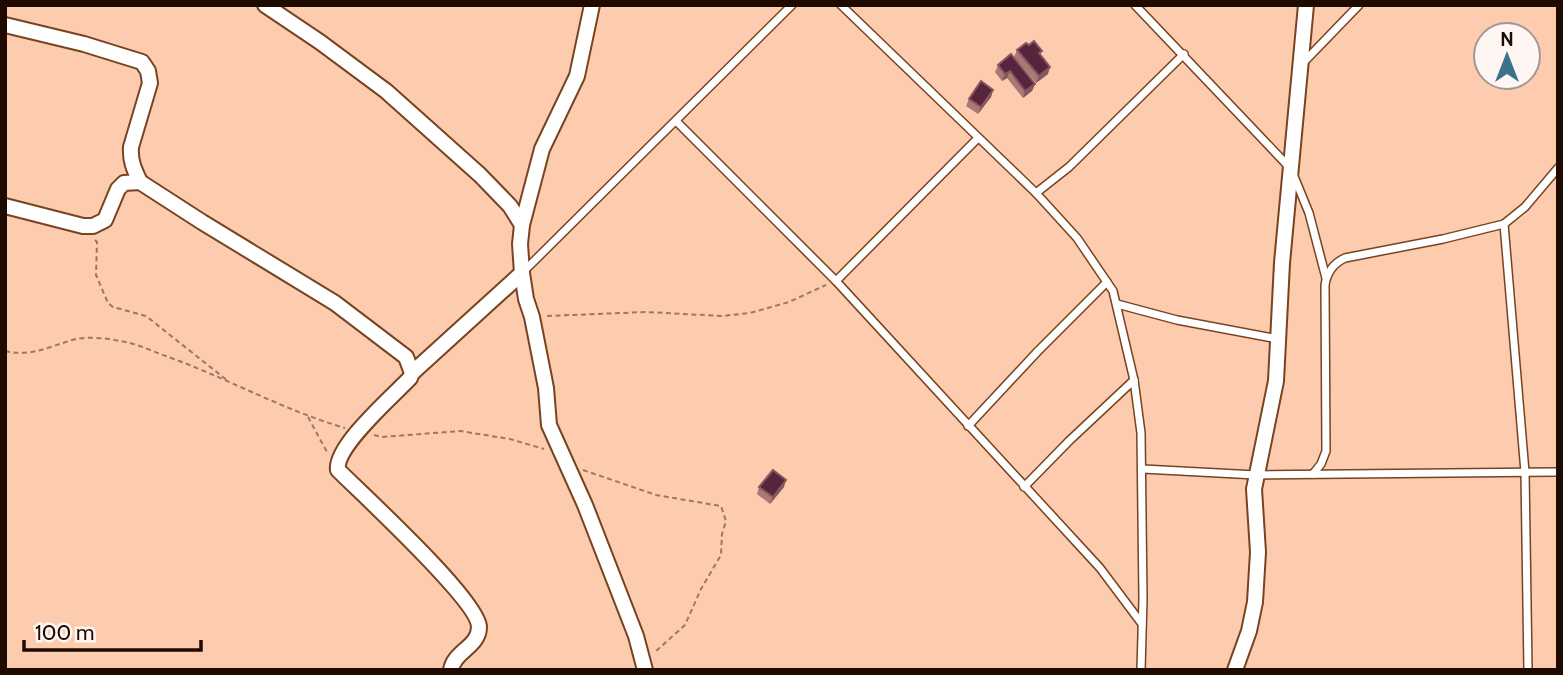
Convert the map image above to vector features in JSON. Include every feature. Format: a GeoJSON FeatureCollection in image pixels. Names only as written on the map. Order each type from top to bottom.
{"type":"FeatureCollection","features":[{"type":"Feature","properties":{"kind":"street"},"geometry":{"type":"LineString","coordinates":[[265,5],[386,91],[480,175],[510,206],[522,225]]}},
{"type":"Feature","properties":{"kind":"street"},"geometry":{"type":"LineString","coordinates":[[592,5],[577,76],[542,149],[522,225],[522,273],[546,388],[549,425],[585,505],[644,665]]}},
{"type":"Feature","properties":{"kind":"street"},"geometry":{"type":"LineString","coordinates":[[1235,670],[1250,631],[1255,602],[1258,552],[1254,489],[1276,381],[1282,263],[1306,5]]}},
{"type":"Feature","properties":{"kind":"street"},"geometry":{"type":"LineString","coordinates":[[5,24],[142,62],[148,71],[150,83],[131,157],[140,182],[335,303],[407,357],[412,373]]}},
{"type":"Feature","properties":{"kind":"street"},"geometry":{"type":"LineString","coordinates":[[5,206],[83,226],[93,226],[105,220],[118,189],[124,183],[140,182]]}},
{"type":"Feature","properties":{"kind":"street"},"geometry":{"type":"LineString","coordinates":[[451,670],[454,659],[474,643],[480,630],[478,620],[460,593],[338,470],[337,463],[358,432],[412,373],[522,273]]}},
{"type":"Feature","properties":{"kind":"lane"},"geometry":{"type":"LineString","coordinates":[[522,273],[792,5]]}},
{"type":"Feature","properties":{"kind":"lane"},"geometry":{"type":"LineString","coordinates":[[841,5],[1036,194],[1077,238],[1107,282],[1117,303],[1134,380],[1143,469],[1141,670]]}},
{"type":"Feature","properties":{"kind":"lane"},"geometry":{"type":"LineString","coordinates":[[1135,5],[1291,169],[1309,213],[1326,278],[1327,438],[1321,464],[1313,474]]}},
{"type":"Feature","properties":{"kind":"lane"},"geometry":{"type":"LineString","coordinates":[[1299,67],[1359,5]]}},
{"type":"Feature","properties":{"kind":"lane"},"geometry":{"type":"LineString","coordinates":[[1036,194],[1069,167],[1184,54]]}},
{"type":"Feature","properties":{"kind":"lane"},"geometry":{"type":"LineString","coordinates":[[676,121],[836,281],[1107,576],[1143,624]]}},
{"type":"Feature","properties":{"kind":"lane"},"geometry":{"type":"LineString","coordinates":[[836,281],[978,138]]}},
{"type":"Feature","properties":{"kind":"lane"},"geometry":{"type":"LineString","coordinates":[[1326,278],[1334,266],[1345,258],[1455,237],[1504,224],[1525,206],[1558,168]]}},
{"type":"Feature","properties":{"kind":"lane"},"geometry":{"type":"LineString","coordinates":[[1504,224],[1525,472],[1528,670]]}},
{"type":"Feature","properties":{"kind":"lane"},"geometry":{"type":"LineString","coordinates":[[968,426],[1107,282]]}},
{"type":"Feature","properties":{"kind":"lane"},"geometry":{"type":"LineString","coordinates":[[1117,303],[1177,320],[1279,339]]}},
{"type":"Feature","properties":{"kind":"lane"},"geometry":{"type":"LineString","coordinates":[[1024,487],[1134,380]]}},
{"type":"Feature","properties":{"kind":"lane"},"geometry":{"type":"LineString","coordinates":[[1143,469],[1256,475],[1558,472]]}},
{"type":"Feature","properties":{"kind":"path"},"geometry":{"type":"LineString","coordinates":[[83,226],[97,242],[96,275],[108,303],[113,307],[146,316],[230,383]]}},
{"type":"Feature","properties":{"kind":"path"},"geometry":{"type":"LineString","coordinates":[[532,317],[646,312],[722,316],[750,313],[789,302],[836,281]]}},
{"type":"Feature","properties":{"kind":"path"},"geometry":{"type":"LineString","coordinates":[[5,351],[19,354],[45,351],[74,339],[122,341],[184,363],[308,418],[358,432],[382,437],[460,431],[510,439],[546,450]]}},
{"type":"Feature","properties":{"kind":"path"},"geometry":{"type":"LineString","coordinates":[[308,418],[330,457],[337,463]]}},
{"type":"Feature","properties":{"kind":"path"},"geometry":{"type":"LineString","coordinates":[[567,465],[656,495],[721,506],[726,521],[721,555],[701,589],[685,625],[644,665]]}},
{"type":"Feature","properties":{"kind":"building"},"geometry":{"type":"Polygon","coordinates":[[[1034,41],[1050,67],[1039,76],[1017,50],[1034,41]]]}},
{"type":"Feature","properties":{"kind":"building"},"geometry":{"type":"Polygon","coordinates":[[[1011,54],[1035,84],[1025,91],[1010,71],[1005,74],[998,65],[1011,54]]]}},
{"type":"Feature","properties":{"kind":"building"},"geometry":{"type":"Polygon","coordinates":[[[981,81],[993,90],[981,107],[969,99],[981,81]]]}},
{"type":"Feature","properties":{"kind":"building"},"geometry":{"type":"Polygon","coordinates":[[[773,470],[786,480],[773,497],[759,487],[773,470]]]}}]}
